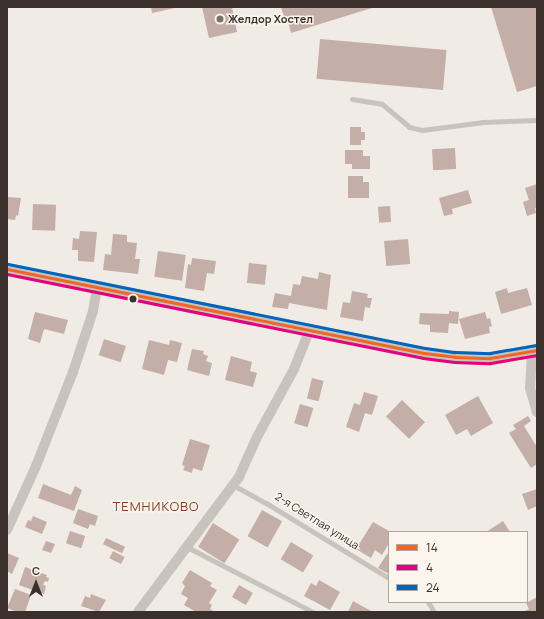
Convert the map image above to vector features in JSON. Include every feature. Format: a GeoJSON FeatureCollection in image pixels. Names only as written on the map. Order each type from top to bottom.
{"type":"FeatureCollection","features":[{"type":"Feature","properties":{"kind":"street"},"geometry":{"type":"LineString","coordinates":[[7,269],[424,353],[455,357],[490,358],[535,350],[530,388],[537,412]]}},
{"type":"Feature","properties":{"kind":"street"},"geometry":{"type":"LineString","coordinates":[[7,530],[36,466],[73,372],[92,311],[97,288]]}},
{"type":"Feature","properties":{"kind":"street"},"geometry":{"type":"LineString","coordinates":[[138,612],[239,477],[257,437],[294,369],[310,329]]}},
{"type":"Feature","properties":{"kind":"lane"},"geometry":{"type":"LineString","coordinates":[[352,99],[382,104],[409,126],[422,130],[483,122],[537,120]]}},
{"type":"Feature","properties":{"kind":"lane","name":"2-я Светлая улица"},"geometry":{"type":"LineString","coordinates":[[233,485],[266,503],[388,577]]}},
{"type":"Feature","properties":{"kind":"lane"},"geometry":{"type":"LineString","coordinates":[[187,547],[313,612]]}},
{"type":"Feature","properties":{"kind":"lane"},"geometry":{"type":"LineString","coordinates":[[429,603],[434,612]]}},
{"type":"Feature","properties":{"kind":"building"},"geometry":{"type":"Polygon","coordinates":[[[151,7],[175,7],[175,8],[152,13],[151,7]]]}},
{"type":"Feature","properties":{"kind":"building","name":"Желдор Хостел"},"geometry":{"type":"Polygon","coordinates":[[[202,7],[232,7],[237,32],[209,38],[202,7]]]}},
{"type":"Feature","properties":{"kind":"building"},"geometry":{"type":"Polygon","coordinates":[[[281,7],[375,7],[291,33],[288,21],[285,21],[281,7]]]}},
{"type":"Feature","properties":{"kind":"building"},"geometry":{"type":"Polygon","coordinates":[[[491,7],[537,7],[537,86],[517,92],[491,7]]]}},
{"type":"Feature","properties":{"kind":"building"},"geometry":{"type":"Polygon","coordinates":[[[320,39],[447,50],[443,90],[317,79],[320,39]]]}},
{"type":"Feature","properties":{"kind":"building"},"geometry":{"type":"Polygon","coordinates":[[[350,127],[361,127],[361,132],[365,132],[365,140],[361,140],[361,145],[350,145],[350,127]]]}},
{"type":"Feature","properties":{"kind":"building"},"geometry":{"type":"Polygon","coordinates":[[[455,148],[456,169],[433,170],[432,149],[455,148]]]}},
{"type":"Feature","properties":{"kind":"building"},"geometry":{"type":"Polygon","coordinates":[[[345,150],[363,150],[363,156],[370,156],[370,169],[352,169],[352,164],[345,164],[345,150]]]}},
{"type":"Feature","properties":{"kind":"building"},"geometry":{"type":"Polygon","coordinates":[[[348,176],[363,176],[363,182],[369,182],[369,198],[348,198],[348,176]]]}},
{"type":"Feature","properties":{"kind":"building"},"geometry":{"type":"Polygon","coordinates":[[[537,184],[536,213],[527,216],[523,202],[529,200],[525,188],[537,184]]]}},
{"type":"Feature","properties":{"kind":"building"},"geometry":{"type":"Polygon","coordinates":[[[468,190],[472,203],[452,209],[453,214],[444,216],[439,198],[468,190]]]}},
{"type":"Feature","properties":{"kind":"building"},"geometry":{"type":"Polygon","coordinates":[[[7,197],[21,198],[18,216],[16,215],[15,220],[7,219],[7,197]]]}},
{"type":"Feature","properties":{"kind":"building"},"geometry":{"type":"Polygon","coordinates":[[[33,204],[56,205],[55,231],[32,230],[33,204]]]}},
{"type":"Feature","properties":{"kind":"building"},"geometry":{"type":"Polygon","coordinates":[[[390,206],[391,222],[379,223],[378,207],[390,206]]]}},
{"type":"Feature","properties":{"kind":"building"},"geometry":{"type":"Polygon","coordinates":[[[80,231],[97,232],[94,262],[78,261],[78,250],[72,250],[73,238],[79,239],[80,231]]]}},
{"type":"Feature","properties":{"kind":"building"},"geometry":{"type":"Polygon","coordinates":[[[113,234],[127,235],[127,242],[137,243],[135,259],[140,259],[138,274],[103,270],[105,254],[111,255],[113,234]]]}},
{"type":"Feature","properties":{"kind":"building"},"geometry":{"type":"Polygon","coordinates":[[[408,239],[410,264],[386,266],[384,241],[408,239]]]}},
{"type":"Feature","properties":{"kind":"building"},"geometry":{"type":"Polygon","coordinates":[[[158,251],[186,255],[182,281],[154,277],[158,251]]]}},
{"type":"Feature","properties":{"kind":"building"},"geometry":{"type":"Polygon","coordinates":[[[192,258],[216,261],[214,274],[207,273],[204,291],[185,288],[188,264],[191,265],[192,258]]]}},
{"type":"Feature","properties":{"kind":"building"},"geometry":{"type":"Polygon","coordinates":[[[249,263],[267,265],[265,285],[247,283],[249,263]]]}},
{"type":"Feature","properties":{"kind":"building"},"geometry":{"type":"Polygon","coordinates":[[[319,272],[331,275],[327,310],[289,303],[288,309],[272,307],[275,293],[291,296],[293,284],[300,285],[302,276],[318,279],[319,272]]]}},
{"type":"Feature","properties":{"kind":"building"},"geometry":{"type":"Polygon","coordinates":[[[507,288],[508,293],[527,288],[532,305],[501,314],[495,292],[507,288]]]}},
{"type":"Feature","properties":{"kind":"building"},"geometry":{"type":"Polygon","coordinates":[[[352,291],[368,294],[367,298],[372,298],[370,308],[365,307],[363,321],[340,317],[343,302],[350,303],[352,291]]]}},
{"type":"Feature","properties":{"kind":"building"},"geometry":{"type":"Polygon","coordinates":[[[449,311],[459,312],[458,324],[449,323],[448,333],[430,332],[430,325],[419,324],[420,313],[449,314],[449,311]]]}},
{"type":"Feature","properties":{"kind":"building"},"geometry":{"type":"Polygon","coordinates":[[[35,312],[68,320],[64,334],[44,329],[40,343],[28,339],[35,312]]]}},
{"type":"Feature","properties":{"kind":"building"},"geometry":{"type":"Polygon","coordinates":[[[485,312],[487,319],[490,318],[492,326],[489,327],[490,333],[465,339],[459,319],[485,312]]]}},
{"type":"Feature","properties":{"kind":"building"},"geometry":{"type":"Polygon","coordinates":[[[104,339],[126,346],[121,362],[99,355],[104,339]]]}},
{"type":"Feature","properties":{"kind":"building"},"geometry":{"type":"Polygon","coordinates":[[[149,340],[169,345],[170,340],[182,343],[177,362],[168,360],[164,375],[142,369],[149,340]]]}},
{"type":"Feature","properties":{"kind":"building"},"geometry":{"type":"Polygon","coordinates":[[[192,349],[204,351],[203,354],[208,356],[206,361],[212,363],[209,376],[187,370],[192,349]]]}},
{"type":"Feature","properties":{"kind":"building"},"geometry":{"type":"Polygon","coordinates":[[[231,356],[252,362],[250,371],[257,373],[253,387],[225,380],[231,356]]]}},
{"type":"Feature","properties":{"kind":"building"},"geometry":{"type":"Polygon","coordinates":[[[312,378],[324,381],[319,401],[307,398],[312,378]]]}},
{"type":"Feature","properties":{"kind":"building"},"geometry":{"type":"Polygon","coordinates":[[[364,392],[378,396],[372,415],[365,413],[359,432],[346,427],[354,403],[360,405],[364,392]]]}},
{"type":"Feature","properties":{"kind":"building"},"geometry":{"type":"Polygon","coordinates":[[[478,396],[493,423],[471,436],[467,429],[456,435],[445,415],[478,396]]]}},
{"type":"Feature","properties":{"kind":"building"},"geometry":{"type":"Polygon","coordinates":[[[402,400],[425,422],[409,439],[386,417],[402,400]]]}},
{"type":"Feature","properties":{"kind":"building"},"geometry":{"type":"Polygon","coordinates":[[[300,404],[313,408],[308,427],[294,423],[300,404]]]}},
{"type":"Feature","properties":{"kind":"building"},"geometry":{"type":"Polygon","coordinates":[[[528,416],[531,421],[524,426],[537,447],[537,464],[531,468],[509,433],[516,429],[513,425],[528,416]]]}},
{"type":"Feature","properties":{"kind":"building"},"geometry":{"type":"Polygon","coordinates":[[[190,439],[210,445],[202,471],[193,468],[192,473],[183,470],[185,466],[182,465],[190,439]]]}},
{"type":"Feature","properties":{"kind":"building"},"geometry":{"type":"Polygon","coordinates":[[[43,484],[71,495],[75,486],[82,490],[74,511],[38,498],[43,484]]]}},
{"type":"Feature","properties":{"kind":"building"},"geometry":{"type":"Polygon","coordinates":[[[537,489],[537,506],[528,510],[522,494],[537,489]]]}},
{"type":"Feature","properties":{"kind":"building"},"geometry":{"type":"Polygon","coordinates":[[[78,509],[98,516],[95,526],[90,524],[88,529],[73,523],[78,509]]]}},
{"type":"Feature","properties":{"kind":"building"},"geometry":{"type":"Polygon","coordinates":[[[262,510],[282,521],[268,547],[247,536],[262,510]]]}},
{"type":"Feature","properties":{"kind":"building"},"geometry":{"type":"Polygon","coordinates":[[[33,516],[47,522],[42,534],[25,527],[28,520],[31,521],[33,516]]]}},
{"type":"Feature","properties":{"kind":"building"},"geometry":{"type":"Polygon","coordinates":[[[503,521],[509,531],[488,531],[503,521]]]}},
{"type":"Feature","properties":{"kind":"building"},"geometry":{"type":"Polygon","coordinates":[[[373,522],[389,531],[388,545],[382,555],[375,550],[371,558],[356,549],[373,522]]]}},
{"type":"Feature","properties":{"kind":"building"},"geometry":{"type":"Polygon","coordinates":[[[213,523],[239,539],[224,563],[198,547],[213,523]]]}},
{"type":"Feature","properties":{"kind":"building"},"geometry":{"type":"Polygon","coordinates":[[[70,531],[85,536],[81,548],[66,543],[70,531]]]}},
{"type":"Feature","properties":{"kind":"building"},"geometry":{"type":"Polygon","coordinates":[[[106,538],[125,547],[122,553],[103,544],[106,538]]]}},
{"type":"Feature","properties":{"kind":"building"},"geometry":{"type":"Polygon","coordinates":[[[46,541],[55,544],[51,553],[42,550],[46,541]]]}},
{"type":"Feature","properties":{"kind":"building"},"geometry":{"type":"Polygon","coordinates":[[[291,542],[313,555],[303,573],[281,559],[291,542]]]}},
{"type":"Feature","properties":{"kind":"building"},"geometry":{"type":"Polygon","coordinates":[[[113,551],[125,557],[121,564],[109,558],[113,551]]]}},
{"type":"Feature","properties":{"kind":"building"},"geometry":{"type":"Polygon","coordinates":[[[7,553],[19,558],[12,574],[7,571],[7,553]]]}},
{"type":"Feature","properties":{"kind":"building"},"geometry":{"type":"Polygon","coordinates":[[[387,554],[388,554],[388,573],[378,568],[387,554]]]}},
{"type":"Feature","properties":{"kind":"building"},"geometry":{"type":"Polygon","coordinates":[[[25,567],[47,575],[46,577],[49,578],[48,582],[45,581],[43,585],[46,586],[44,594],[19,585],[25,567]]]}},
{"type":"Feature","properties":{"kind":"building"},"geometry":{"type":"Polygon","coordinates":[[[190,570],[212,583],[210,586],[217,590],[209,603],[212,605],[210,609],[215,612],[196,612],[184,605],[188,598],[181,594],[185,586],[182,583],[190,570]]]}},
{"type":"Feature","properties":{"kind":"building"},"geometry":{"type":"Polygon","coordinates":[[[319,580],[340,592],[330,610],[304,596],[311,583],[316,586],[319,580]]]}},
{"type":"Feature","properties":{"kind":"building"},"geometry":{"type":"Polygon","coordinates":[[[239,585],[253,593],[246,605],[232,597],[239,585]]]}},
{"type":"Feature","properties":{"kind":"building"},"geometry":{"type":"Polygon","coordinates":[[[15,589],[31,595],[25,612],[17,612],[7,608],[15,589]]]}},
{"type":"Feature","properties":{"kind":"building"},"geometry":{"type":"Polygon","coordinates":[[[91,594],[106,600],[99,612],[81,606],[85,596],[90,598],[91,594]]]}},
{"type":"Feature","properties":{"kind":"building"},"geometry":{"type":"Polygon","coordinates":[[[537,597],[537,612],[522,612],[529,609],[526,603],[537,597]]]}},
{"type":"Feature","properties":{"kind":"building"},"geometry":{"type":"Polygon","coordinates":[[[353,601],[373,612],[348,612],[353,601]]]}},
{"type":"Feature","properties":{"kind":"transit line","name":"24"},"geometry":{"type":"LineString","coordinates":[[8,264],[425,348],[455,352],[490,353],[536,345]]}},
{"type":"Feature","properties":{"kind":"transit line","name":"14"},"geometry":{"type":"LineString","coordinates":[[7,269],[424,353],[455,357],[490,358],[537,350]]}},
{"type":"Feature","properties":{"kind":"transit line","name":"4"},"geometry":{"type":"LineString","coordinates":[[7,274],[423,358],[455,362],[490,363],[537,355]]}},
{"type":"Feature","properties":{"kind":"place","name":"Желдор Хостел"},"geometry":{"type":"Point","coordinates":[220,19]}},
{"type":"Feature","properties":{"kind":"district","name":"ТЕМНИКОВО"},"geometry":{"type":"Point","coordinates":[156,506]}}]}
